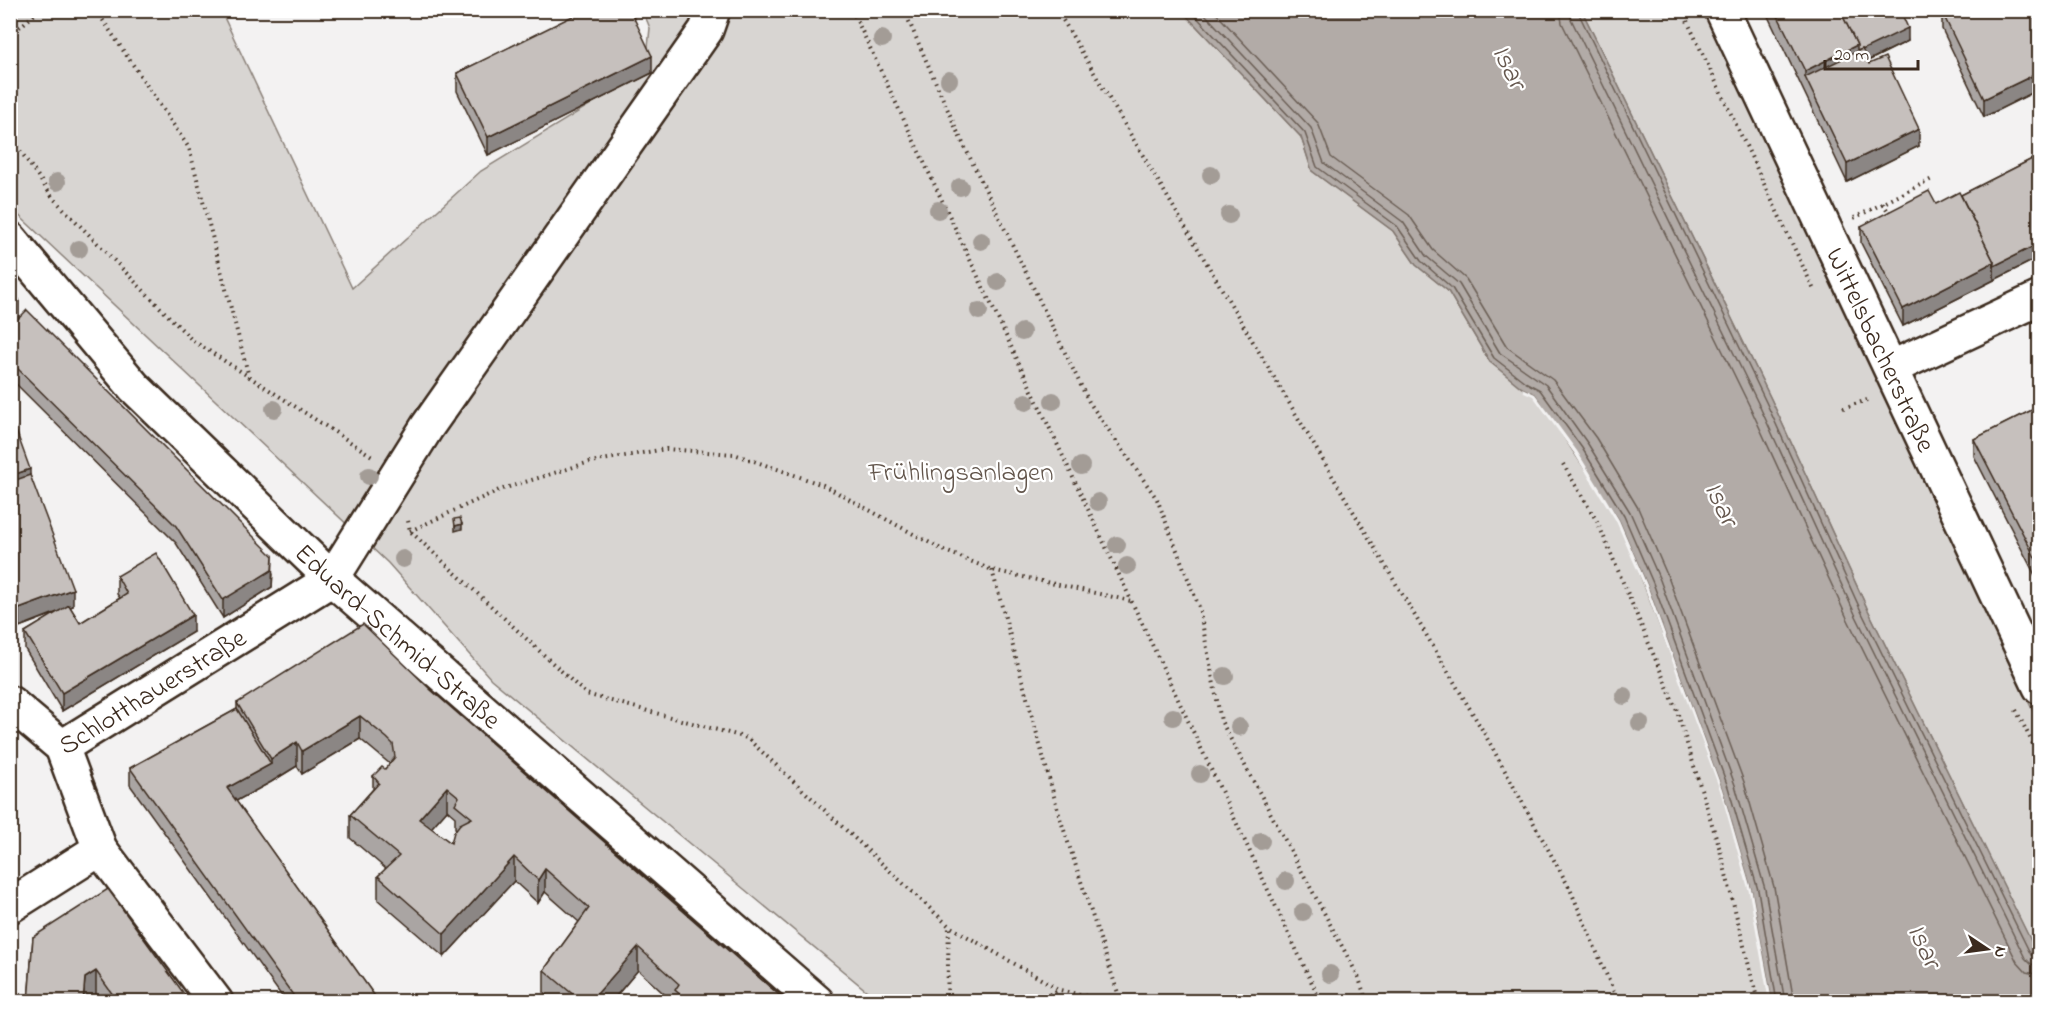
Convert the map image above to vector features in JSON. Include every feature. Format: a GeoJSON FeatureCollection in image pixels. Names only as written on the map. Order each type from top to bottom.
{"type":"FeatureCollection","features":[{"type":"Feature","properties":{"kind":"street"},"geometry":{"type":"LineString","coordinates":[[332,579],[427,427],[706,30],[713,10]]}},
{"type":"Feature","properties":{"kind":"street","name":"Wittelsbacherstraße"},"geometry":{"type":"LineString","coordinates":[[1722,10],[2040,687]]}},
{"type":"Feature","properties":{"kind":"street","name":"Eduard-Schmid-Straße"},"geometry":{"type":"LineString","coordinates":[[10,239],[134,387],[332,579],[818,1002]]}},
{"type":"Feature","properties":{"kind":"street"},"geometry":{"type":"LineString","coordinates":[[1892,368],[2040,298]]}},
{"type":"Feature","properties":{"kind":"street","name":"Schlotthauerstraße"},"geometry":{"type":"LineString","coordinates":[[216,1002],[100,849],[62,747],[332,579]]}},
{"type":"Feature","properties":{"kind":"street"},"geometry":{"type":"LineString","coordinates":[[10,703],[62,747]]}},
{"type":"Feature","properties":{"kind":"street"},"geometry":{"type":"LineString","coordinates":[[10,906],[100,849]]}},
{"type":"Feature","properties":{"kind":"path"},"geometry":{"type":"LineString","coordinates":[[10,35],[40,10]]}},
{"type":"Feature","properties":{"kind":"path"},"geometry":{"type":"LineString","coordinates":[[96,10],[189,148],[249,378]]}},
{"type":"Feature","properties":{"kind":"path"},"geometry":{"type":"LineString","coordinates":[[852,10],[1321,1002]]}},
{"type":"Feature","properties":{"kind":"path"},"geometry":{"type":"LineString","coordinates":[[904,10],[957,131],[1089,402],[1158,499],[1199,607],[1221,721],[1353,967],[1367,1002]]}},
{"type":"Feature","properties":{"kind":"path"},"geometry":{"type":"LineString","coordinates":[[1057,10],[1483,731],[1570,889],[1618,1002]]}},
{"type":"Feature","properties":{"kind":"path"},"geometry":{"type":"LineString","coordinates":[[10,136],[53,198],[192,340],[398,473],[410,531],[586,694],[747,738],[949,926],[1060,990],[1111,1002]]}},
{"type":"Feature","properties":{"kind":"path"},"geometry":{"type":"LineString","coordinates":[[1826,230],[1934,178]]}},
{"type":"Feature","properties":{"kind":"path"},"geometry":{"type":"LineString","coordinates":[[1883,203],[1889,213],[1895,210],[1895,218]]}},
{"type":"Feature","properties":{"kind":"path"},"geometry":{"type":"LineString","coordinates":[[1843,408],[1867,400]]}},
{"type":"Feature","properties":{"kind":"path"},"geometry":{"type":"LineString","coordinates":[[410,531],[499,490],[590,462],[666,449],[734,454],[823,485],[943,550],[992,570],[1132,601]]}},
{"type":"Feature","properties":{"kind":"path"},"geometry":{"type":"LineString","coordinates":[[1563,464],[1598,523],[1676,708],[1720,850],[1758,1000],[1752,1002]]}},
{"type":"Feature","properties":{"kind":"path"},"geometry":{"type":"LineString","coordinates":[[992,570],[1060,818],[1121,1002]]}},
{"type":"Feature","properties":{"kind":"path"},"geometry":{"type":"LineString","coordinates":[[947,1002],[949,926]]}},
{"type":"Feature","properties":{"kind":"path"},"geometry":{"type":"LineString","coordinates":[[1033,1002],[1060,990]]}},
{"type":"Feature","properties":{"kind":"green space","name":"Frühlingsanlagen"},"geometry":{"type":"Polygon","coordinates":[[[11,11],[221,11],[352,288],[481,171],[614,90],[648,47],[650,28],[643,11],[1182,11],[1301,137],[1312,171],[1393,231],[1416,265],[1448,291],[1490,362],[1535,394],[1619,520],[1722,789],[1752,892],[1772,1001],[879,1001],[491,679],[388,563],[11,208],[11,11]]]}},
{"type":"Feature","properties":{"kind":"green space"},"geometry":{"type":"Polygon","coordinates":[[[1582,11],[1703,11],[2039,724],[2039,958],[1867,608],[1771,399],[1582,11]]]}},
{"type":"Feature","properties":{"kind":"water","name":"Isar"},"geometry":{"type":"Polygon","coordinates":[[[1182,11],[1582,11],[1771,399],[1867,608],[2039,958],[2039,1001],[1772,1001],[1752,892],[1722,789],[1647,585],[1619,520],[1535,394],[1522,388],[1490,362],[1448,291],[1416,265],[1393,231],[1312,171],[1301,137],[1182,11]]]}},
{"type":"Feature","properties":{"kind":"pier"},"geometry":{"type":"Polygon","coordinates":[[[1522,388],[1535,394],[1577,451],[1619,520],[1647,585],[1722,789],[1752,892],[1772,1001],[1769,1002],[1749,892],[1720,790],[1644,586],[1616,521],[1574,453],[1533,396],[1524,392],[1522,388]]]}},
{"type":"Feature","properties":{"kind":"building"},"geometry":{"type":"Polygon","coordinates":[[[582,10],[630,10],[652,56],[488,137],[457,73],[582,10]]]}},
{"type":"Feature","properties":{"kind":"building"},"geometry":{"type":"Polygon","coordinates":[[[1775,10],[1840,10],[1857,45],[1805,71],[1775,10]]]}},
{"type":"Feature","properties":{"kind":"building"},"geometry":{"type":"Polygon","coordinates":[[[1840,10],[1900,10],[1908,28],[1857,51],[1857,45],[1840,10]]]}},
{"type":"Feature","properties":{"kind":"building"},"geometry":{"type":"Polygon","coordinates":[[[1944,10],[2034,10],[2040,21],[2040,72],[1984,99],[1942,12],[1944,10]]]}},
{"type":"Feature","properties":{"kind":"building"},"geometry":{"type":"Polygon","coordinates":[[[1862,49],[1869,64],[1885,57],[1919,129],[1847,164],[1805,77],[1862,49]]]}},
{"type":"Feature","properties":{"kind":"building"},"geometry":{"type":"Polygon","coordinates":[[[2040,155],[2040,243],[1994,266],[1961,195],[2040,155]]]}},
{"type":"Feature","properties":{"kind":"building"},"geometry":{"type":"Polygon","coordinates":[[[1929,191],[1936,204],[1959,192],[1994,262],[1903,309],[1861,226],[1929,191]]]}},
{"type":"Feature","properties":{"kind":"building"},"geometry":{"type":"Polygon","coordinates":[[[10,288],[19,300],[10,306],[10,288]]]}},
{"type":"Feature","properties":{"kind":"building"},"geometry":{"type":"Polygon","coordinates":[[[27,310],[273,556],[272,570],[223,600],[176,526],[10,361],[10,327],[27,310]]]}},
{"type":"Feature","properties":{"kind":"building"},"geometry":{"type":"Polygon","coordinates":[[[2040,406],[2040,567],[1974,439],[2040,406]]]}},
{"type":"Feature","properties":{"kind":"building"},"geometry":{"type":"Polygon","coordinates":[[[14,425],[30,469],[10,476],[10,427],[14,425]]]}},
{"type":"Feature","properties":{"kind":"building"},"geometry":{"type":"Polygon","coordinates":[[[30,475],[73,589],[19,609],[10,587],[10,482],[30,475]]]}},
{"type":"Feature","properties":{"kind":"building"},"geometry":{"type":"Polygon","coordinates":[[[460,518],[462,524],[455,526],[454,519],[460,518]]]}},
{"type":"Feature","properties":{"kind":"building"},"geometry":{"type":"Polygon","coordinates":[[[156,553],[193,615],[62,693],[25,632],[69,605],[80,623],[127,594],[117,576],[156,553]]]}},
{"type":"Feature","properties":{"kind":"building"},"geometry":{"type":"Polygon","coordinates":[[[363,624],[431,690],[787,1002],[689,1002],[675,990],[679,984],[638,947],[590,1002],[582,1002],[544,970],[589,908],[545,869],[538,880],[514,857],[444,934],[378,876],[399,856],[350,815],[379,783],[373,776],[382,767],[385,769],[395,757],[393,744],[360,716],[302,751],[297,742],[271,759],[237,703],[363,624]],[[447,787],[419,819],[451,843],[454,832],[460,824],[472,818],[455,804],[459,797],[447,787]]]}},
{"type":"Feature","properties":{"kind":"building"},"geometry":{"type":"Polygon","coordinates":[[[237,709],[271,764],[227,788],[379,1002],[298,1002],[130,768],[237,709]]]}},
{"type":"Feature","properties":{"kind":"building"},"geometry":{"type":"Polygon","coordinates":[[[108,889],[190,1002],[118,1002],[96,971],[85,978],[83,1002],[28,1002],[33,937],[108,889]]]}}]}
